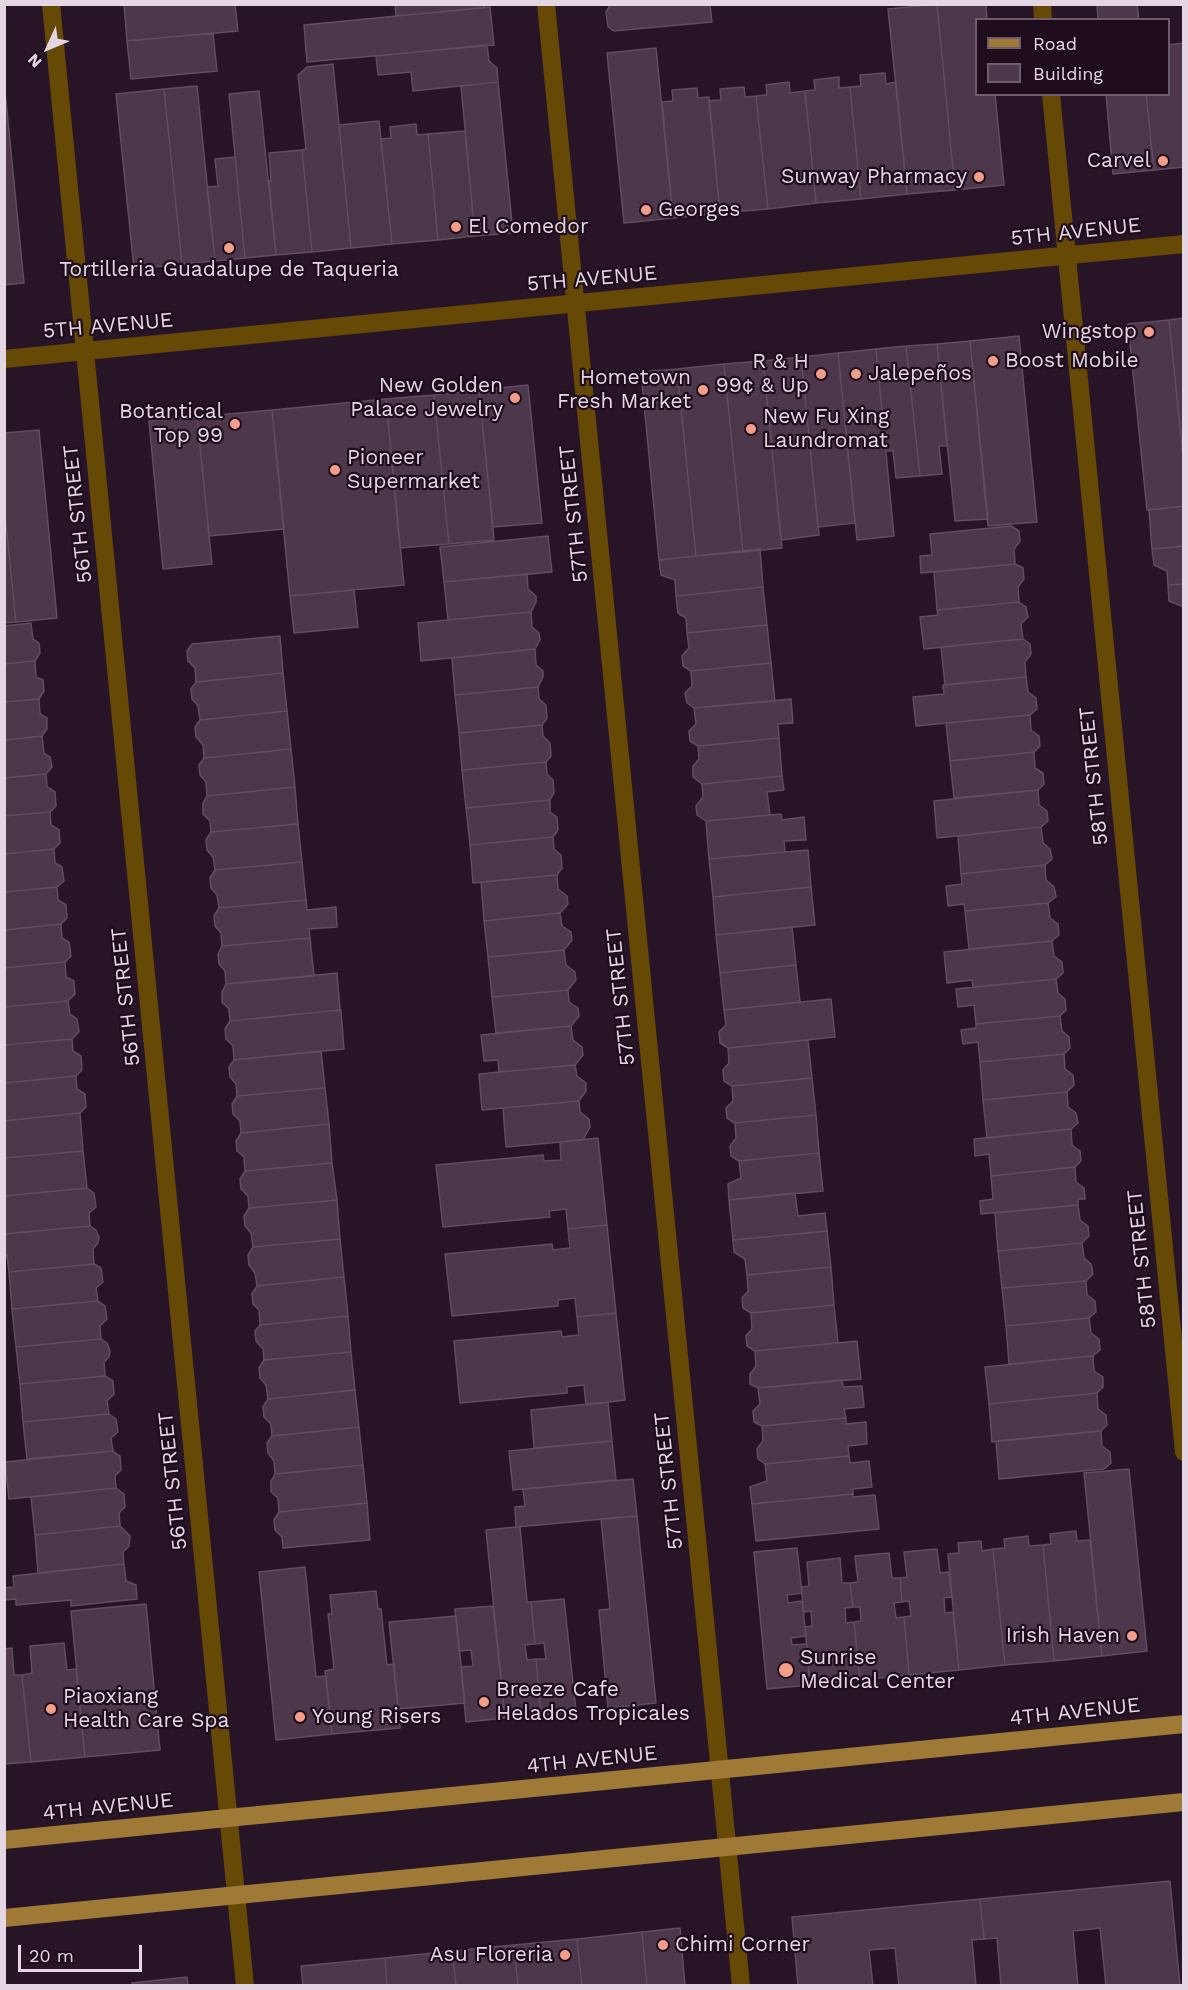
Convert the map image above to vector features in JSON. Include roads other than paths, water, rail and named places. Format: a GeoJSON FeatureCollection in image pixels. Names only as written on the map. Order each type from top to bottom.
{"type":"FeatureCollection","features":[{"type":"Feature","properties":{"kind":"main road","name":"4TH AVENUE"},"geometry":{"type":"LineString","coordinates":[[4,1840],[1184,1724]]}},
{"type":"Feature","properties":{"kind":"main road"},"geometry":{"type":"LineString","coordinates":[[4,1918],[1184,1802]]}},
{"type":"Feature","properties":{"kind":"street","name":"56TH STREET"},"geometry":{"type":"LineString","coordinates":[[51,4],[245,1986]]}},
{"type":"Feature","properties":{"kind":"street","name":"57TH STREET"},"geometry":{"type":"LineString","coordinates":[[546,4],[741,1986]]}},
{"type":"Feature","properties":{"kind":"street","name":"58TH STREET"},"geometry":{"type":"LineString","coordinates":[[1051,96],[1184,1452]]}},
{"type":"Feature","properties":{"kind":"street","name":"5TH AVENUE"},"geometry":{"type":"LineString","coordinates":[[4,359],[1184,244]]}},
{"type":"Feature","properties":{"kind":"place","name":"Carvel"},"geometry":{"type":"Point","coordinates":[1163,161]}},
{"type":"Feature","properties":{"kind":"place","name":"Sunway Pharmacy"},"geometry":{"type":"Point","coordinates":[979,177]}},
{"type":"Feature","properties":{"kind":"place","name":"Georges"},"geometry":{"type":"Point","coordinates":[646,210]}},
{"type":"Feature","properties":{"kind":"place","name":"El Comedor"},"geometry":{"type":"Point","coordinates":[456,227]}},
{"type":"Feature","properties":{"kind":"place","name":"Tortilleria Guadalupe de Taqueria"},"geometry":{"type":"Point","coordinates":[229,248]}},
{"type":"Feature","properties":{"kind":"place","name":"Wingstop"},"geometry":{"type":"Point","coordinates":[1149,332]}},
{"type":"Feature","properties":{"kind":"place","name":"Boost Mobile"},"geometry":{"type":"Point","coordinates":[993,361]}},
{"type":"Feature","properties":{"kind":"place","name":"R & H 99¢ & Up"},"geometry":{"type":"Point","coordinates":[821,374]}},
{"type":"Feature","properties":{"kind":"place","name":"Jalepeños"},"geometry":{"type":"Point","coordinates":[856,374]}},
{"type":"Feature","properties":{"kind":"place","name":"Hometown Fresh Market"},"geometry":{"type":"Point","coordinates":[703,390]}},
{"type":"Feature","properties":{"kind":"place","name":"New Golden Palace Jewelry"},"geometry":{"type":"Point","coordinates":[515,398]}},
{"type":"Feature","properties":{"kind":"place","name":"Botantical Top 99"},"geometry":{"type":"Point","coordinates":[235,424]}},
{"type":"Feature","properties":{"kind":"place","name":"New Fu Xing Laundromat"},"geometry":{"type":"Point","coordinates":[751,429]}},
{"type":"Feature","properties":{"kind":"place","name":"Pioneer Supermarket"},"geometry":{"type":"Point","coordinates":[335,470]}},
{"type":"Feature","properties":{"kind":"place","name":"Irish Haven"},"geometry":{"type":"Point","coordinates":[1132,1636]}},
{"type":"Feature","properties":{"kind":"place","name":"Sunrise Medical Center"},"geometry":{"type":"Point","coordinates":[786,1670]}},
{"type":"Feature","properties":{"kind":"place","name":"Breeze Cafe Helados Tropicales"},"geometry":{"type":"Point","coordinates":[484,1702]}},
{"type":"Feature","properties":{"kind":"place","name":"Piaoxiang Health Care Spa"},"geometry":{"type":"Point","coordinates":[51,1709]}},
{"type":"Feature","properties":{"kind":"place","name":"Young Risers"},"geometry":{"type":"Point","coordinates":[300,1717]}},
{"type":"Feature","properties":{"kind":"place","name":"Chimi Corner"},"geometry":{"type":"Point","coordinates":[663,1945]}},
{"type":"Feature","properties":{"kind":"place","name":"Asu Floreria"},"geometry":{"type":"Point","coordinates":[565,1955]}}]}
